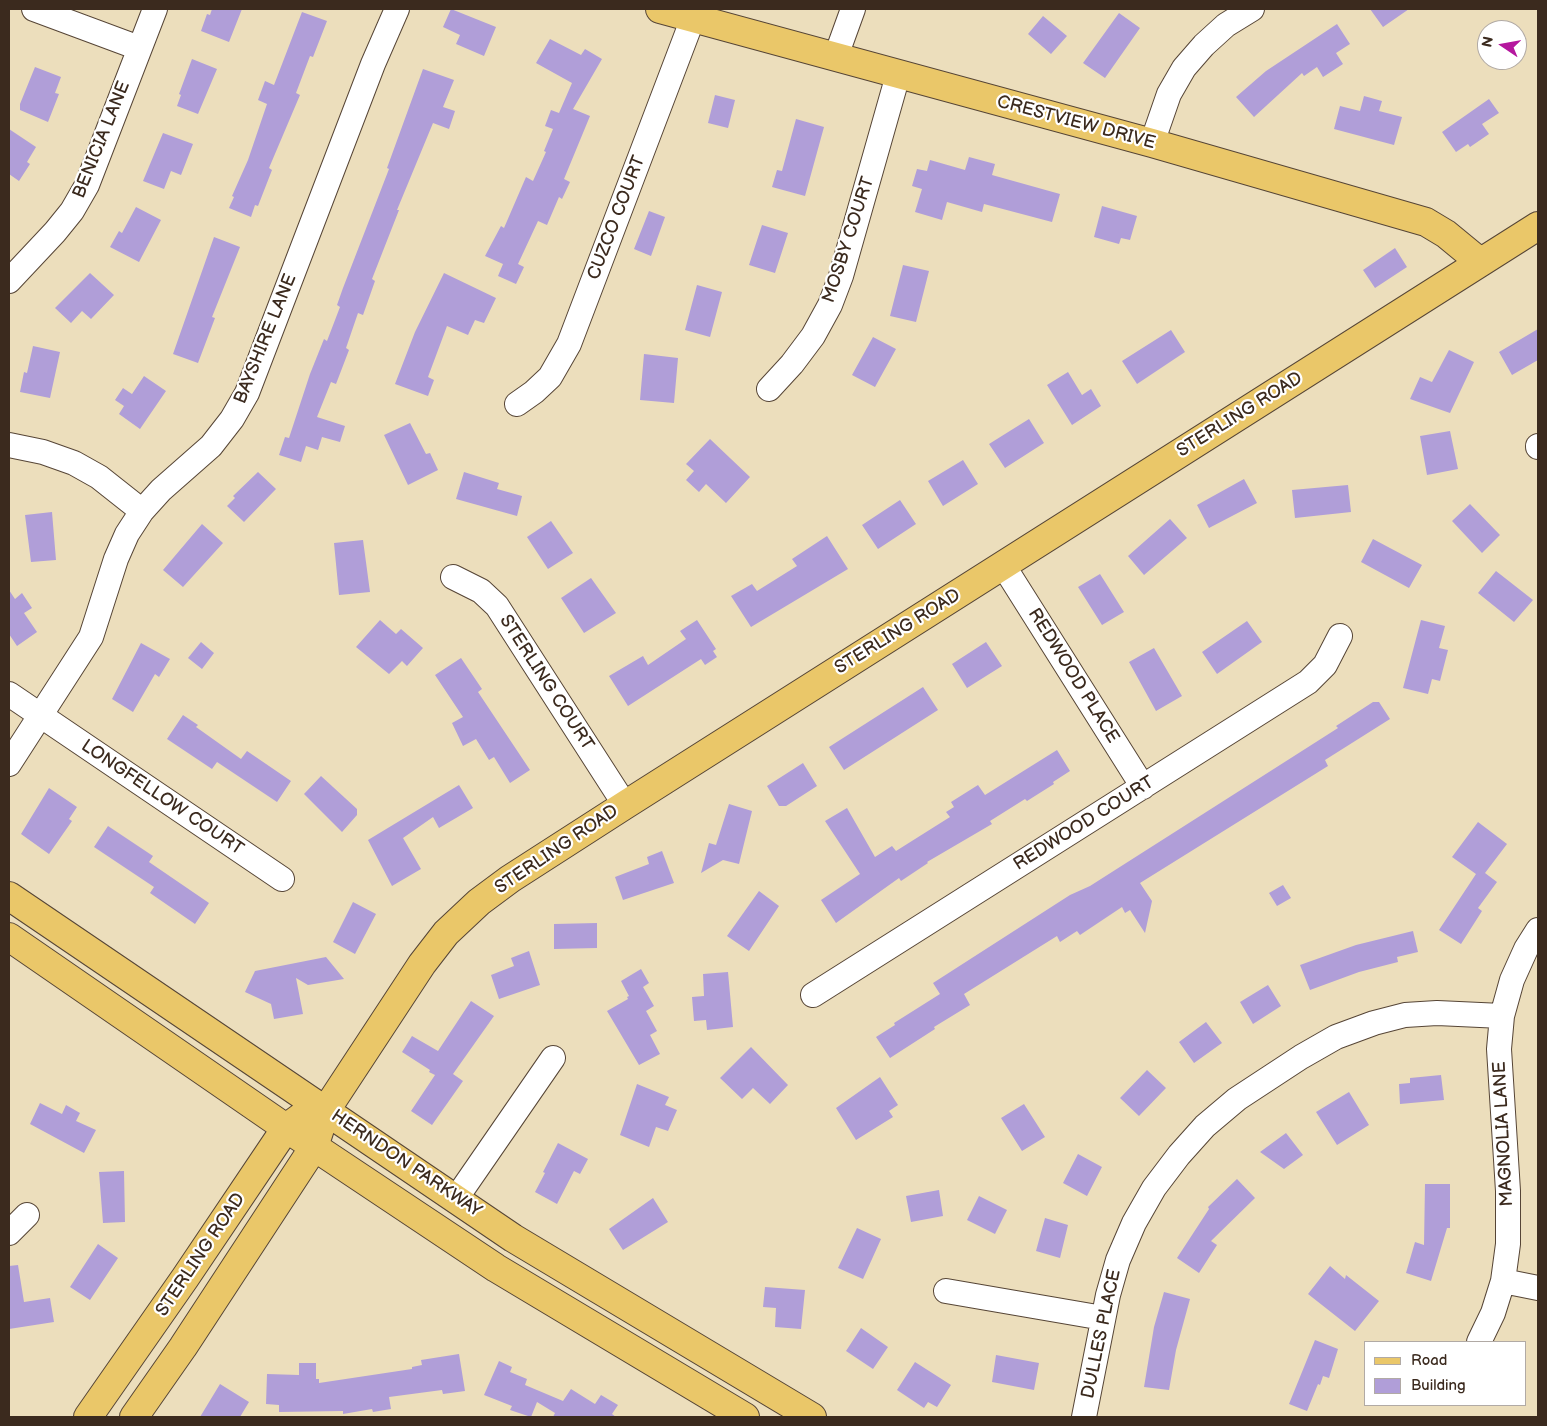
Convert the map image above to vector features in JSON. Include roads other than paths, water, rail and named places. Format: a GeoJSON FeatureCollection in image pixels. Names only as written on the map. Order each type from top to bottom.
{"type":"FeatureCollection","features":[{"type":"Feature","properties":{"kind":"main road","name":"CRESTVIEW DRIVE"},"geometry":{"type":"LineString","coordinates":[[660,9],[1152,143],[1426,222],[1446,234],[1480,262]]}},
{"type":"Feature","properties":{"kind":"main road","name":"STERLING ROAD"},"geometry":{"type":"LineString","coordinates":[[134,1417],[314,1147],[326,1110],[422,964],[446,933],[479,902],[510,879],[625,805],[1538,226]]}},
{"type":"Feature","properties":{"kind":"main road","name":"HERNDON PARKWAY"},"geometry":{"type":"LineString","coordinates":[[9,896],[512,1238],[812,1417]]}},
{"type":"Feature","properties":{"kind":"main road","name":"HERNDON PARKWAY"},"geometry":{"type":"LineString","coordinates":[[9,937],[286,1128],[496,1268],[745,1417]]}},
{"type":"Feature","properties":{"kind":"main road","name":"STERLING ROAD"},"geometry":{"type":"LineString","coordinates":[[88,1417],[286,1128],[303,1116],[326,1110]]}},
{"type":"Feature","properties":{"kind":"street"},"geometry":{"type":"LineString","coordinates":[[34,9],[139,48]]}},
{"type":"Feature","properties":{"kind":"street","name":"BENICIA LANE"},"geometry":{"type":"LineString","coordinates":[[9,281],[55,232],[72,210],[87,185],[155,9]]}},
{"type":"Feature","properties":{"kind":"street","name":"BAYSHIRE LANE"},"geometry":{"type":"LineString","coordinates":[[9,764],[92,637],[116,560],[128,534],[142,511],[161,490],[211,446],[232,419],[247,393],[397,9]]}},
{"type":"Feature","properties":{"kind":"street"},"geometry":{"type":"LineString","coordinates":[[836,56],[853,9]]}},
{"type":"Feature","properties":{"kind":"street"},"geometry":{"type":"LineString","coordinates":[[1152,143],[1169,94],[1184,68],[1204,45],[1226,25],[1252,9]]}},
{"type":"Feature","properties":{"kind":"street","name":"CUZCO COURT"},"geometry":{"type":"LineString","coordinates":[[517,404],[550,377],[569,344],[693,18]]}},
{"type":"Feature","properties":{"kind":"street","name":"MOSBY COURT"},"geometry":{"type":"LineString","coordinates":[[769,389],[792,364],[813,336],[830,304],[841,276],[898,75]]}},
{"type":"Feature","properties":{"kind":"street"},"geometry":{"type":"LineString","coordinates":[[9,446],[43,452],[74,463],[99,477],[142,511]]}},
{"type":"Feature","properties":{"kind":"street","name":"REDWOOD PLACE"},"geometry":{"type":"LineString","coordinates":[[1003,565],[1143,787]]}},
{"type":"Feature","properties":{"kind":"street","name":"STERLING COURT"},"geometry":{"type":"LineString","coordinates":[[453,577],[481,591],[497,606],[625,805]]}},
{"type":"Feature","properties":{"kind":"street","name":"REDWOOD COURT"},"geometry":{"type":"LineString","coordinates":[[813,995],[1308,682],[1324,665],[1340,636]]}},
{"type":"Feature","properties":{"kind":"street","name":"LONGFELLOW COURT"},"geometry":{"type":"LineString","coordinates":[[9,694],[282,880]]}},
{"type":"Feature","properties":{"kind":"street","name":"MAGNOLIA LANE"},"geometry":{"type":"LineString","coordinates":[[1479,1341],[1493,1313],[1503,1281],[1508,1244],[1508,1191],[1499,1050],[1502,1016],[1512,980],[1526,949],[1538,930]]}},
{"type":"Feature","properties":{"kind":"street","name":"DULLES PLACE"},"geometry":{"type":"LineString","coordinates":[[1084,1417],[1103,1318],[1118,1260],[1134,1223],[1154,1188],[1179,1155],[1205,1126],[1237,1099],[1301,1057],[1336,1038],[1374,1023],[1405,1016],[1437,1013],[1502,1016]]}},
{"type":"Feature","properties":{"kind":"street"},"geometry":{"type":"LineString","coordinates":[[455,1200],[553,1058]]}},
{"type":"Feature","properties":{"kind":"street"},"geometry":{"type":"LineString","coordinates":[[9,1233],[27,1215]]}},
{"type":"Feature","properties":{"kind":"street"},"geometry":{"type":"LineString","coordinates":[[1503,1281],[1538,1288]]}},
{"type":"Feature","properties":{"kind":"street"},"geometry":{"type":"LineString","coordinates":[[946,1291],[1103,1318]]}}]}
